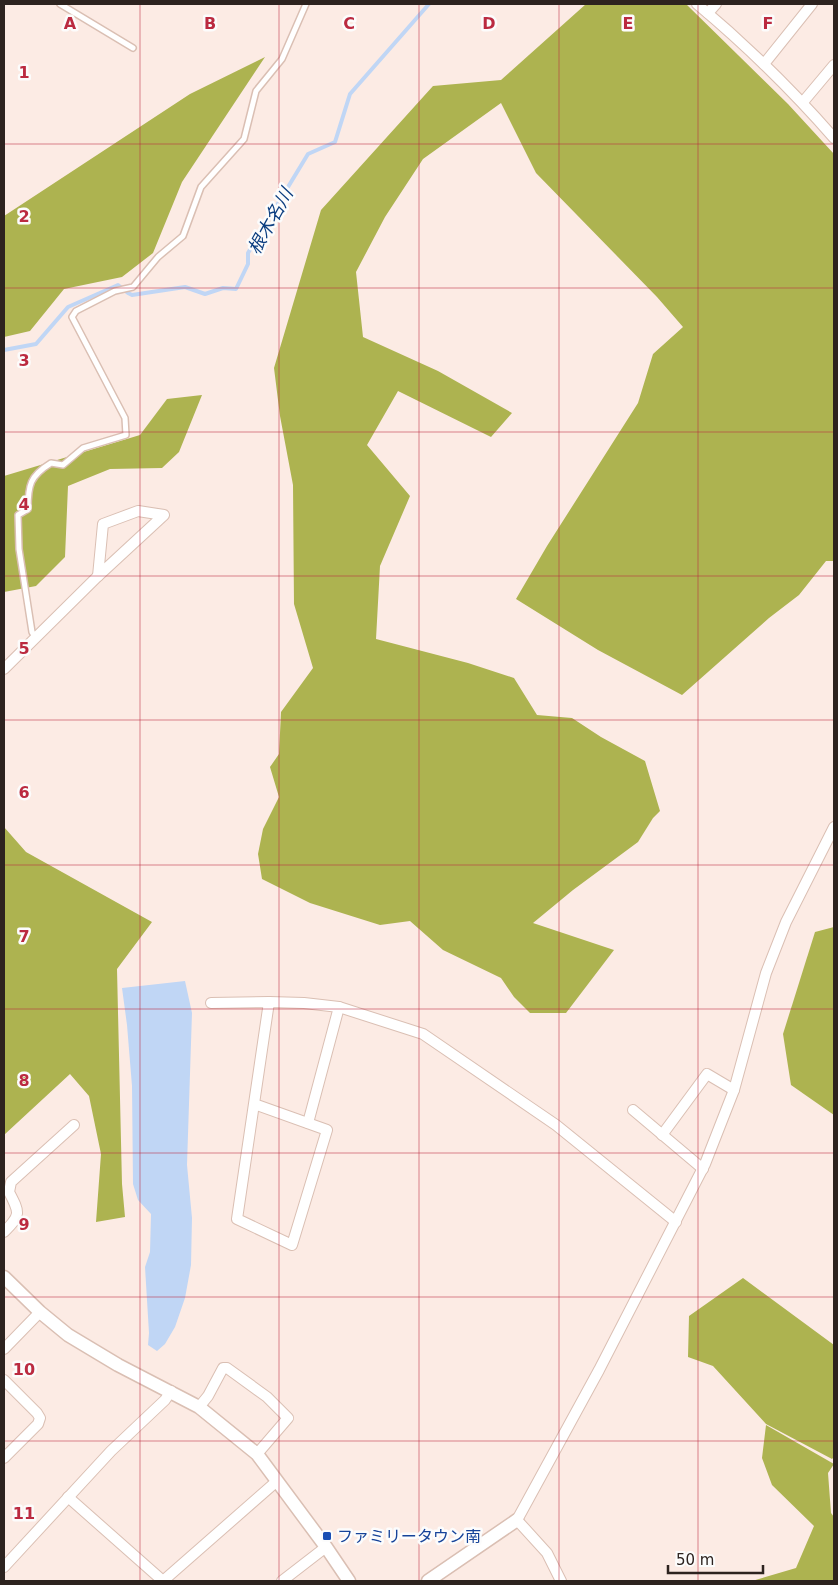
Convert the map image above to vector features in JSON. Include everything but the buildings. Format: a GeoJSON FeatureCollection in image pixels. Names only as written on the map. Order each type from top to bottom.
{"type":"FeatureCollection","features":[{"type":"Feature","properties":{"kind":"street"},"geometry":{"type":"LineString","coordinates":[[697,4],[803,102],[834,138]]}},
{"type":"Feature","properties":{"kind":"street"},"geometry":{"type":"LineString","coordinates":[[708,13],[716,4]]}},
{"type":"Feature","properties":{"kind":"street"},"geometry":{"type":"LineString","coordinates":[[764,64],[812,4]]}},
{"type":"Feature","properties":{"kind":"street"},"geometry":{"type":"LineString","coordinates":[[803,102],[834,65]]}},
{"type":"Feature","properties":{"kind":"street"},"geometry":{"type":"LineString","coordinates":[[4,669],[98,576],[164,515],[138,510],[103,524],[98,576]]}},
{"type":"Feature","properties":{"kind":"street"},"geometry":{"type":"LineString","coordinates":[[428,1581],[518,1520],[599,1370],[703,1169],[734,1090],[766,973],[786,922],[834,827]]}},
{"type":"Feature","properties":{"kind":"street"},"geometry":{"type":"LineString","coordinates":[[254,1104],[327,1130],[292,1244],[237,1219],[269,1002]]}},
{"type":"Feature","properties":{"kind":"street"},"geometry":{"type":"LineString","coordinates":[[210,1003],[304,1003],[339,1007],[423,1034],[556,1124],[676,1222]]}},
{"type":"Feature","properties":{"kind":"street"},"geometry":{"type":"LineString","coordinates":[[308,1124],[339,1007]]}},
{"type":"Feature","properties":{"kind":"street"},"geometry":{"type":"LineString","coordinates":[[662,1135],[707,1074],[734,1090]]}},
{"type":"Feature","properties":{"kind":"street"},"geometry":{"type":"LineString","coordinates":[[633,1110],[703,1169]]}},
{"type":"Feature","properties":{"kind":"street"},"geometry":{"type":"LineString","coordinates":[[4,1232],[16,1221],[18,1215],[14,1202],[8,1192],[11,1182],[74,1125]]}},
{"type":"Feature","properties":{"kind":"street"},"geometry":{"type":"LineString","coordinates":[[4,1277],[40,1312],[68,1335],[90,1350],[199,1407],[257,1454],[349,1581]]}},
{"type":"Feature","properties":{"kind":"street"},"geometry":{"type":"LineString","coordinates":[[4,1350],[40,1312]]}},
{"type":"Feature","properties":{"kind":"street"},"geometry":{"type":"LineString","coordinates":[[199,1407],[208,1396],[223,1368],[227,1368],[267,1397],[288,1418],[257,1454]]}},
{"type":"Feature","properties":{"kind":"street"},"geometry":{"type":"LineString","coordinates":[[4,1380],[40,1418],[38,1424],[4,1458]]}},
{"type":"Feature","properties":{"kind":"street"},"geometry":{"type":"LineString","coordinates":[[4,1567],[111,1451],[171,1391]]}},
{"type":"Feature","properties":{"kind":"street"},"geometry":{"type":"LineString","coordinates":[[68,1497],[163,1581],[277,1481]]}},
{"type":"Feature","properties":{"kind":"street"},"geometry":{"type":"LineString","coordinates":[[518,1520],[547,1553],[561,1581]]}},
{"type":"Feature","properties":{"kind":"street"},"geometry":{"type":"LineString","coordinates":[[282,1581],[326,1547]]}},
{"type":"Feature","properties":{"kind":"lane"},"geometry":{"type":"LineString","coordinates":[[60,4],[132,48]]}},
{"type":"Feature","properties":{"kind":"lane"},"geometry":{"type":"LineString","coordinates":[[36,639],[32,632],[19,549],[18,515],[28,509],[28,493],[31,480],[39,471],[51,463],[63,465],[83,448],[126,435],[125,418],[72,317],[76,311],[115,291],[133,287],[158,257],[183,236],[201,187],[244,139],[256,91],[282,59],[306,4]]}},
{"type":"Feature","properties":{"kind":"green space"},"geometry":{"type":"Polygon","coordinates":[[[586,4],[686,4],[788,104],[834,154],[834,561],[826,561],[799,595],[769,618],[682,695],[598,650],[516,599],[547,546],[638,403],[653,354],[683,327],[657,297],[536,173],[501,103],[423,159],[385,217],[356,272],[363,337],[438,371],[512,413],[491,437],[398,391],[367,445],[410,496],[380,566],[376,639],[468,663],[514,678],[537,715],[572,718],[601,737],[645,761],[660,811],[653,818],[638,842],[573,890],[533,923],[614,950],[566,1013],[530,1013],[514,997],[501,978],[443,950],[410,921],[380,925],[310,903],[262,879],[258,854],[263,829],[279,797],[270,767],[279,754],[281,712],[313,668],[294,604],[293,485],[280,416],[274,368],[321,210],[433,86],[501,80],[586,4]]]}},
{"type":"Feature","properties":{"kind":"green space"},"geometry":{"type":"Polygon","coordinates":[[[265,57],[182,182],[153,253],[122,277],[64,289],[30,331],[4,337],[4,216],[190,94],[265,57]]]}},
{"type":"Feature","properties":{"kind":"green space"},"geometry":{"type":"Polygon","coordinates":[[[202,395],[179,452],[162,468],[110,469],[68,486],[65,557],[36,586],[4,592],[4,476],[140,435],[167,399],[202,395]]]}},
{"type":"Feature","properties":{"kind":"green space"},"geometry":{"type":"Polygon","coordinates":[[[4,827],[26,852],[152,922],[117,969],[122,1184],[125,1217],[96,1222],[101,1154],[89,1096],[70,1074],[4,1135],[4,827]]]}},
{"type":"Feature","properties":{"kind":"green space"},"geometry":{"type":"Polygon","coordinates":[[[834,927],[834,1115],[791,1085],[783,1034],[815,932],[834,927]]]}},
{"type":"Feature","properties":{"kind":"green space"},"geometry":{"type":"Polygon","coordinates":[[[743,1278],[834,1345],[834,1457],[832,1459],[766,1424],[713,1366],[688,1357],[689,1316],[743,1278]]]}},
{"type":"Feature","properties":{"kind":"green space"},"geometry":{"type":"Polygon","coordinates":[[[766,1425],[834,1464],[828,1473],[831,1513],[834,1517],[834,1581],[752,1581],[796,1568],[814,1526],[772,1485],[762,1458],[766,1425]]]}},
{"type":"Feature","properties":{"kind":"water"},"geometry":{"type":"Polygon","coordinates":[[[185,981],[192,1013],[187,1165],[192,1218],[191,1265],[185,1298],[175,1327],[165,1344],[157,1351],[148,1345],[145,1267],[150,1252],[151,1214],[138,1200],[133,1184],[132,1086],[122,988],[185,981]]]}},
{"type":"Feature","properties":{"kind":"waterway","name":"根木名川"},"geometry":{"type":"LineString","coordinates":[[4,350],[36,344],[68,307],[118,285],[132,295],[185,287],[205,294],[223,288],[236,289],[248,264],[248,253],[308,154],[335,142],[350,94],[429,4]]}},
{"type":"Feature","properties":{"kind":"place","name":"ファミリータウン南"},"geometry":{"type":"Point","coordinates":[327,1536]}}]}
